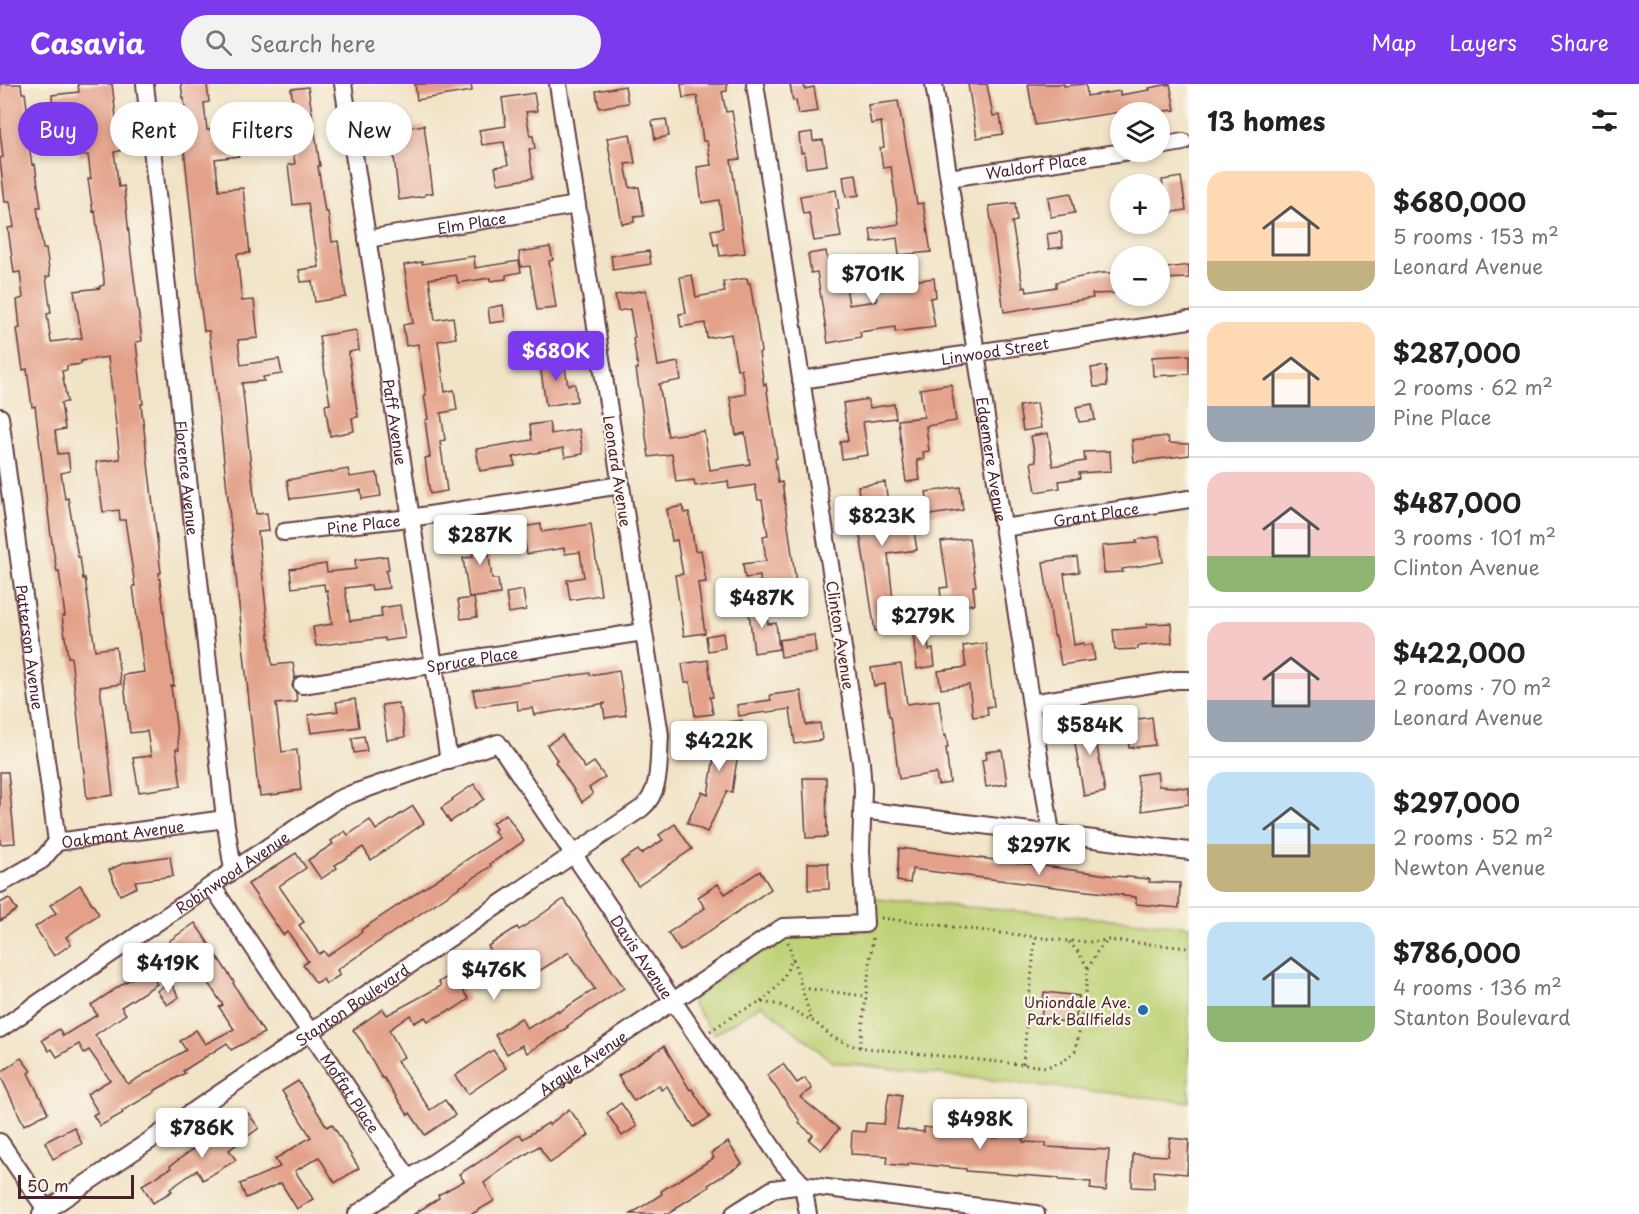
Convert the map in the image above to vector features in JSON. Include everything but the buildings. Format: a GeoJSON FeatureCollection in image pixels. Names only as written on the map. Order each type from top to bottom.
{"type":"FeatureCollection","features":[{"type":"Feature","properties":{"kind":"street","name":"Florence Avenue"},"geometry":{"type":"LineString","coordinates":[[145,84],[225,819],[233,870]]}},
{"type":"Feature","properties":{"kind":"street","name":"Paff Avenue"},"geometry":{"type":"LineString","coordinates":[[343,84],[449,761]]}},
{"type":"Feature","properties":{"kind":"street","name":"Leonard Avenue"},"geometry":{"type":"LineString","coordinates":[[558,84],[660,735],[656,788]]}},
{"type":"Feature","properties":{"kind":"street","name":"Clinton Avenue"},"geometry":{"type":"LineString","coordinates":[[755,84],[861,763],[863,789],[861,851],[870,917]]}},
{"type":"Feature","properties":{"kind":"street","name":"Edgemere Avenue"},"geometry":{"type":"LineString","coordinates":[[934,84],[1051,833]]}},
{"type":"Feature","properties":{"kind":"street"},"geometry":{"type":"LineString","coordinates":[[1170,144],[1183,142]]}},
{"type":"Feature","properties":{"kind":"street","name":"Waldorf Place"},"geometry":{"type":"LineString","coordinates":[[949,178],[1110,154]]}},
{"type":"Feature","properties":{"kind":"street","name":"Elm Place"},"geometry":{"type":"LineString","coordinates":[[367,239],[577,205]]}},
{"type":"Feature","properties":{"kind":"street","name":"Linwood Street"},"geometry":{"type":"LineString","coordinates":[[801,380],[1189,320]]}},
{"type":"Feature","properties":{"kind":"street","name":"Patterson Avenue"},"geometry":{"type":"LineString","coordinates":[[0,417],[57,842]]}},
{"type":"Feature","properties":{"kind":"street","name":"Pine Place"},"geometry":{"type":"LineString","coordinates":[[285,532],[410,518],[621,485]]}},
{"type":"Feature","properties":{"kind":"street","name":"Grant Place"},"geometry":{"type":"LineString","coordinates":[[1003,528],[1189,499]]}},
{"type":"Feature","properties":{"kind":"street","name":"Spruce Place"},"geometry":{"type":"LineString","coordinates":[[302,685],[643,632]]}},
{"type":"Feature","properties":{"kind":"street"},"geometry":{"type":"LineString","coordinates":[[1030,702],[1189,680]]}},
{"type":"Feature","properties":{"kind":"street","name":"Davis Avenue"},"geometry":{"type":"LineString","coordinates":[[449,761],[498,743],[783,1163],[803,1185]]}},
{"type":"Feature","properties":{"kind":"street","name":"Robinwood Avenue"},"geometry":{"type":"LineString","coordinates":[[0,1029],[337,800],[449,761]]}},
{"type":"Feature","properties":{"kind":"street","name":"Stanton Boulevard"},"geometry":{"type":"LineString","coordinates":[[46,1213],[642,808],[656,788]]}},
{"type":"Feature","properties":{"kind":"street"},"geometry":{"type":"LineString","coordinates":[[862,810],[1189,851]]}},
{"type":"Feature","properties":{"kind":"street","name":"Oakmont Avenue"},"geometry":{"type":"LineString","coordinates":[[0,884],[42,860],[57,842],[225,819]]}},
{"type":"Feature","properties":{"kind":"street","name":"Moffat Place"},"geometry":{"type":"LineString","coordinates":[[212,886],[409,1179]]}},
{"type":"Feature","properties":{"kind":"street"},"geometry":{"type":"LineString","coordinates":[[783,927],[865,924],[870,917]]}},
{"type":"Feature","properties":{"kind":"street","name":"Argyle Avenue"},"geometry":{"type":"LineString","coordinates":[[357,1214],[783,927]]}},
{"type":"Feature","properties":{"kind":"street"},"geometry":{"type":"LineString","coordinates":[[0,1142],[46,1213]]}},
{"type":"Feature","properties":{"kind":"street"},"geometry":{"type":"LineString","coordinates":[[734,1214],[773,1189],[803,1185],[1036,1214]]}},
{"type":"Feature","properties":{"kind":"street"},"geometry":{"type":"LineString","coordinates":[[803,1185],[808,1214]]}},
{"type":"Feature","properties":{"kind":"path"},"geometry":{"type":"LineString","coordinates":[[861,1047],[870,917],[1035,938],[1089,942],[1108,940],[1189,948]]}},
{"type":"Feature","properties":{"kind":"path"},"geometry":{"type":"LineString","coordinates":[[783,927],[812,1020]]}},
{"type":"Feature","properties":{"kind":"path"},"geometry":{"type":"LineString","coordinates":[[1023,1064],[1035,938]]}},
{"type":"Feature","properties":{"kind":"path"},"geometry":{"type":"LineString","coordinates":[[761,1002],[780,1005],[812,1020],[832,1037],[861,1047],[1047,1067],[1064,1061],[1075,1051],[1081,1025],[1088,969],[1097,952],[1108,940]]}},
{"type":"Feature","properties":{"kind":"path"},"geometry":{"type":"LineString","coordinates":[[1068,941],[1079,953],[1088,969]]}},
{"type":"Feature","properties":{"kind":"path"},"geometry":{"type":"LineString","coordinates":[[699,1038],[741,1011],[761,1002],[777,988],[787,974],[792,957]]}},
{"type":"Feature","properties":{"kind":"path"},"geometry":{"type":"LineString","coordinates":[[802,987],[866,996]]}},
{"type":"Feature","properties":{"kind":"green space"},"geometry":{"type":"Polygon","coordinates":[[[875,899],[1189,926],[1189,1102],[833,1062],[762,1005],[714,1034],[692,1003],[693,997],[779,937],[789,934],[876,929],[875,899]]]}},
{"type":"Feature","properties":{"kind":"place","name":"Uniondale Ave. Park Ballfields"},"geometry":{"type":"Point","coordinates":[1143,1010]}}]}
